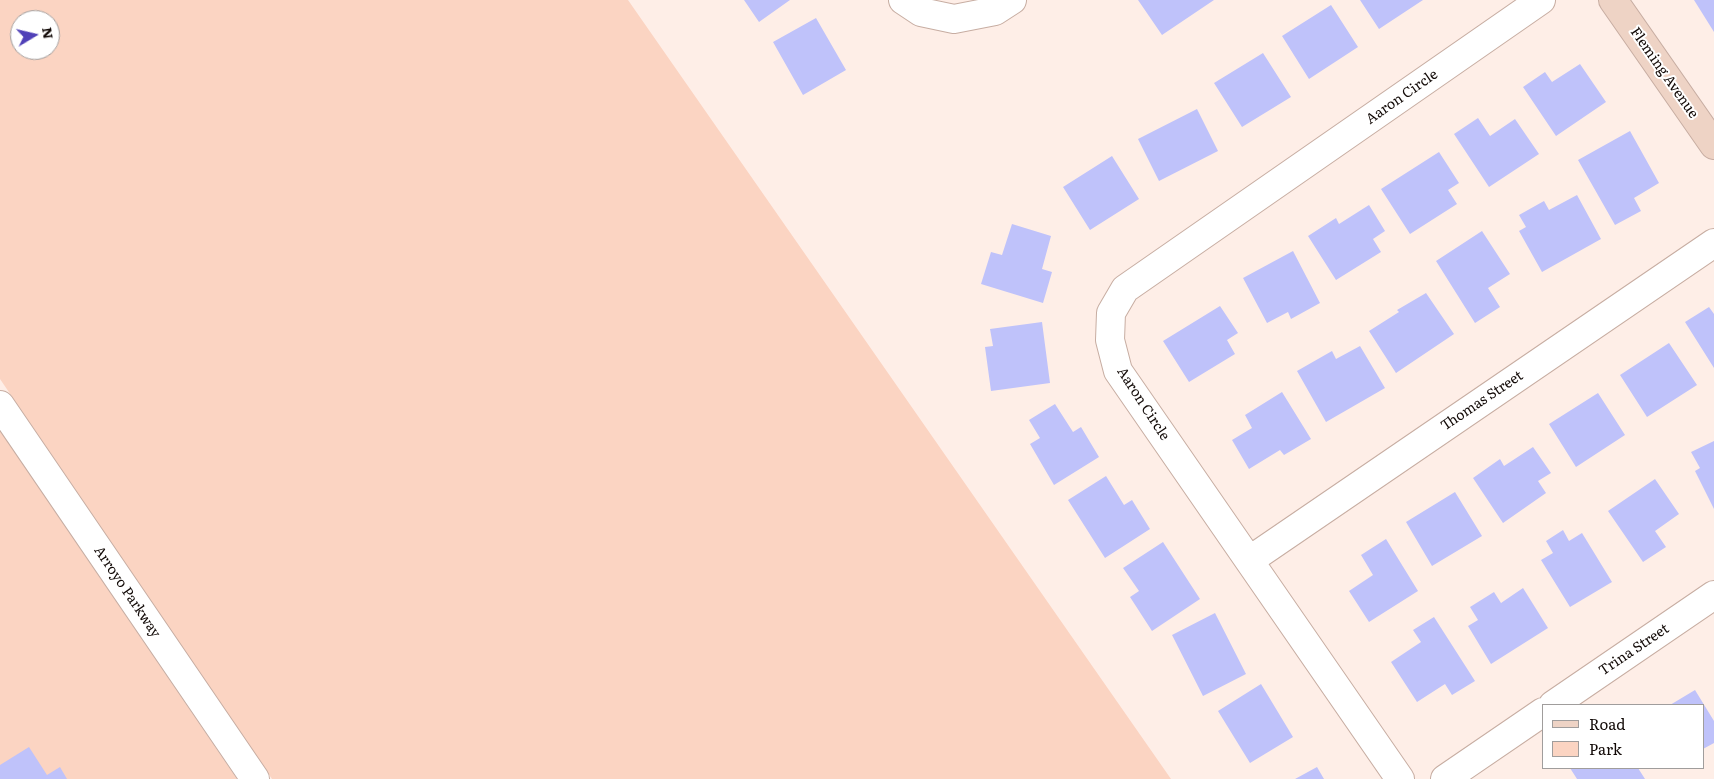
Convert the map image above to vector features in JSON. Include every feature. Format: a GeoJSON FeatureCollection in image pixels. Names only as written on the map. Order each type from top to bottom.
{"type":"FeatureCollection","features":[{"type":"Feature","properties":{"kind":"street"},"geometry":{"type":"LineString","coordinates":[[903,0],[921,12],[954,19],[995,11],[1012,0]]}},
{"type":"Feature","properties":{"kind":"street","name":"Aaron Circle"},"geometry":{"type":"LineString","coordinates":[[1400,779],[1118,370],[1110,340],[1111,313],[1125,289],[1541,0]]}},
{"type":"Feature","properties":{"kind":"street","name":"Fleming Avenue"},"geometry":{"type":"LineString","coordinates":[[1613,0],[1714,146]]}},
{"type":"Feature","properties":{"kind":"street","name":"Thomas Street"},"geometry":{"type":"LineString","coordinates":[[1250,560],[1714,243]]}},
{"type":"Feature","properties":{"kind":"street","name":"Arroyo Parkway"},"geometry":{"type":"LineString","coordinates":[[0,405],[254,779]]}},
{"type":"Feature","properties":{"kind":"street","name":"Trina Street"},"geometry":{"type":"LineString","coordinates":[[1554,704],[1714,595]]}},
{"type":"Feature","properties":{"kind":"street"},"geometry":{"type":"LineString","coordinates":[[1446,779],[1542,713]]}},
{"type":"Feature","properties":{"kind":"green space"},"geometry":{"type":"Polygon","coordinates":[[[0,0],[628,0],[1171,779],[272,779],[0,379],[0,0]]]}},
{"type":"Feature","properties":{"kind":"green space"},"geometry":{"type":"Polygon","coordinates":[[[0,431],[237,779],[0,779],[0,431]]]}},
{"type":"Feature","properties":{"kind":"building"},"geometry":{"type":"Polygon","coordinates":[[[744,0],[790,0],[759,22],[744,0]]]}},
{"type":"Feature","properties":{"kind":"building"},"geometry":{"type":"Polygon","coordinates":[[[1138,0],[1214,0],[1162,35],[1138,0]]]}},
{"type":"Feature","properties":{"kind":"building"},"geometry":{"type":"Polygon","coordinates":[[[1360,0],[1423,0],[1379,29],[1360,0]]]}},
{"type":"Feature","properties":{"kind":"building"},"geometry":{"type":"Polygon","coordinates":[[[1694,0],[1714,0],[1714,32],[1694,0]]]}},
{"type":"Feature","properties":{"kind":"building"},"geometry":{"type":"Polygon","coordinates":[[[1331,5],[1358,47],[1309,79],[1282,36],[1331,5]]]}},
{"type":"Feature","properties":{"kind":"building"},"geometry":{"type":"Polygon","coordinates":[[[816,18],[846,70],[803,95],[773,42],[816,18]]]}},
{"type":"Feature","properties":{"kind":"building"},"geometry":{"type":"Polygon","coordinates":[[[1263,53],[1291,97],[1242,127],[1214,83],[1263,53]]]}},
{"type":"Feature","properties":{"kind":"building"},"geometry":{"type":"Polygon","coordinates":[[[1580,64],[1606,102],[1556,136],[1523,87],[1545,72],[1552,82],[1580,64]]]}},
{"type":"Feature","properties":{"kind":"building"},"geometry":{"type":"Polygon","coordinates":[[[1197,109],[1218,151],[1159,181],[1138,139],[1197,109]]]}},
{"type":"Feature","properties":{"kind":"building"},"geometry":{"type":"Polygon","coordinates":[[[1478,118],[1490,136],[1515,119],[1539,154],[1489,187],[1454,134],[1478,118]]]}},
{"type":"Feature","properties":{"kind":"building"},"geometry":{"type":"Polygon","coordinates":[[[1630,131],[1659,183],[1634,198],[1641,211],[1615,225],[1578,160],[1630,131]]]}},
{"type":"Feature","properties":{"kind":"building"},"geometry":{"type":"Polygon","coordinates":[[[1439,152],[1459,183],[1448,190],[1457,204],[1410,234],[1381,189],[1439,152]]]}},
{"type":"Feature","properties":{"kind":"building"},"geometry":{"type":"Polygon","coordinates":[[[1112,156],[1139,199],[1090,230],[1063,187],[1112,156]]]}},
{"type":"Feature","properties":{"kind":"building"},"geometry":{"type":"Polygon","coordinates":[[[1577,195],[1601,239],[1542,272],[1519,231],[1526,227],[1519,215],[1544,201],[1549,210],[1577,195]]]}},
{"type":"Feature","properties":{"kind":"building"},"geometry":{"type":"Polygon","coordinates":[[[1369,205],[1385,231],[1373,239],[1381,252],[1336,280],[1308,236],[1336,218],[1339,224],[1369,205]]]}},
{"type":"Feature","properties":{"kind":"building"},"geometry":{"type":"Polygon","coordinates":[[[1012,224],[1051,236],[1042,269],[1052,272],[1043,303],[981,284],[991,252],[1002,255],[1012,224]]]}},
{"type":"Feature","properties":{"kind":"building"},"geometry":{"type":"Polygon","coordinates":[[[1482,231],[1510,274],[1488,288],[1500,307],[1475,323],[1436,261],[1482,231]]]}},
{"type":"Feature","properties":{"kind":"building"},"geometry":{"type":"Polygon","coordinates":[[[1293,251],[1320,303],[1291,319],[1288,312],[1267,323],[1243,278],[1293,251]]]}},
{"type":"Feature","properties":{"kind":"building"},"geometry":{"type":"Polygon","coordinates":[[[1426,293],[1454,334],[1396,373],[1369,331],[1399,312],[1397,310],[1426,293]]]}},
{"type":"Feature","properties":{"kind":"building"},"geometry":{"type":"Polygon","coordinates":[[[1220,306],[1238,333],[1227,340],[1235,354],[1189,382],[1163,341],[1220,306]]]}},
{"type":"Feature","properties":{"kind":"building"},"geometry":{"type":"Polygon","coordinates":[[[1709,307],[1714,314],[1714,368],[1685,322],[1709,307]]]}},
{"type":"Feature","properties":{"kind":"building"},"geometry":{"type":"Polygon","coordinates":[[[1042,322],[1050,383],[991,391],[985,347],[993,346],[990,329],[1042,322]]]}},
{"type":"Feature","properties":{"kind":"building"},"geometry":{"type":"Polygon","coordinates":[[[1669,343],[1697,385],[1647,417],[1620,375],[1669,343]]]}},
{"type":"Feature","properties":{"kind":"building"},"geometry":{"type":"Polygon","coordinates":[[[1360,346],[1385,388],[1326,422],[1297,371],[1332,351],[1336,359],[1360,346]]]}},
{"type":"Feature","properties":{"kind":"building"},"geometry":{"type":"Polygon","coordinates":[[[1282,392],[1311,439],[1284,455],[1280,450],[1249,469],[1232,440],[1252,428],[1245,415],[1282,392]]]}},
{"type":"Feature","properties":{"kind":"building"},"geometry":{"type":"Polygon","coordinates":[[[1598,393],[1625,435],[1576,467],[1549,424],[1598,393]]]}},
{"type":"Feature","properties":{"kind":"building"},"geometry":{"type":"Polygon","coordinates":[[[1055,404],[1073,432],[1081,427],[1099,457],[1054,485],[1030,444],[1040,438],[1029,420],[1055,404]]]}},
{"type":"Feature","properties":{"kind":"building"},"geometry":{"type":"Polygon","coordinates":[[[1714,441],[1714,509],[1695,471],[1700,468],[1691,452],[1714,441]]]}},
{"type":"Feature","properties":{"kind":"building"},"geometry":{"type":"Polygon","coordinates":[[[1533,447],[1551,473],[1538,481],[1546,493],[1503,523],[1473,478],[1500,459],[1504,466],[1533,447]]]}},
{"type":"Feature","properties":{"kind":"building"},"geometry":{"type":"Polygon","coordinates":[[[1106,476],[1124,505],[1132,500],[1150,529],[1105,558],[1068,500],[1106,476]]]}},
{"type":"Feature","properties":{"kind":"building"},"geometry":{"type":"Polygon","coordinates":[[[1655,479],[1679,514],[1655,531],[1666,547],[1643,562],[1608,511],[1655,479]]]}},
{"type":"Feature","properties":{"kind":"building"},"geometry":{"type":"Polygon","coordinates":[[[1455,492],[1482,536],[1432,566],[1406,522],[1455,492]]]}},
{"type":"Feature","properties":{"kind":"building"},"geometry":{"type":"Polygon","coordinates":[[[1563,530],[1569,541],[1582,533],[1612,582],[1570,607],[1541,560],[1553,553],[1546,541],[1563,530]]]}},
{"type":"Feature","properties":{"kind":"building"},"geometry":{"type":"Polygon","coordinates":[[[1386,539],[1418,591],[1369,622],[1349,591],[1373,575],[1361,555],[1386,539]]]}},
{"type":"Feature","properties":{"kind":"building"},"geometry":{"type":"Polygon","coordinates":[[[1163,542],[1200,599],[1152,631],[1130,597],[1139,591],[1123,568],[1163,542]]]}},
{"type":"Feature","properties":{"kind":"building"},"geometry":{"type":"Polygon","coordinates":[[[1523,588],[1548,628],[1491,664],[1468,626],[1478,620],[1470,607],[1494,592],[1501,603],[1523,588]]]}},
{"type":"Feature","properties":{"kind":"building"},"geometry":{"type":"Polygon","coordinates":[[[1215,613],[1246,674],[1203,696],[1172,635],[1215,613]]]}},
{"type":"Feature","properties":{"kind":"building"},"geometry":{"type":"Polygon","coordinates":[[[1434,617],[1475,681],[1452,695],[1445,684],[1417,702],[1391,662],[1421,642],[1413,630],[1434,617]]]}},
{"type":"Feature","properties":{"kind":"building"},"geometry":{"type":"Polygon","coordinates":[[[1261,684],[1293,737],[1250,763],[1218,711],[1261,684]]]}},
{"type":"Feature","properties":{"kind":"building"},"geometry":{"type":"Polygon","coordinates":[[[1695,690],[1704,704],[1672,704],[1695,690]]]}},
{"type":"Feature","properties":{"kind":"building"},"geometry":{"type":"Polygon","coordinates":[[[1704,705],[1714,721],[1714,743],[1704,748],[1704,705]]]}},
{"type":"Feature","properties":{"kind":"building"},"geometry":{"type":"Polygon","coordinates":[[[29,747],[47,775],[60,767],[67,779],[0,779],[0,765],[29,747]]]}},
{"type":"Feature","properties":{"kind":"building"},"geometry":{"type":"Polygon","coordinates":[[[1317,767],[1324,779],[1295,779],[1317,767]]]}},
{"type":"Feature","properties":{"kind":"building"},"geometry":{"type":"Polygon","coordinates":[[[1571,769],[1639,769],[1645,779],[1577,779],[1571,769]]]}}]}
